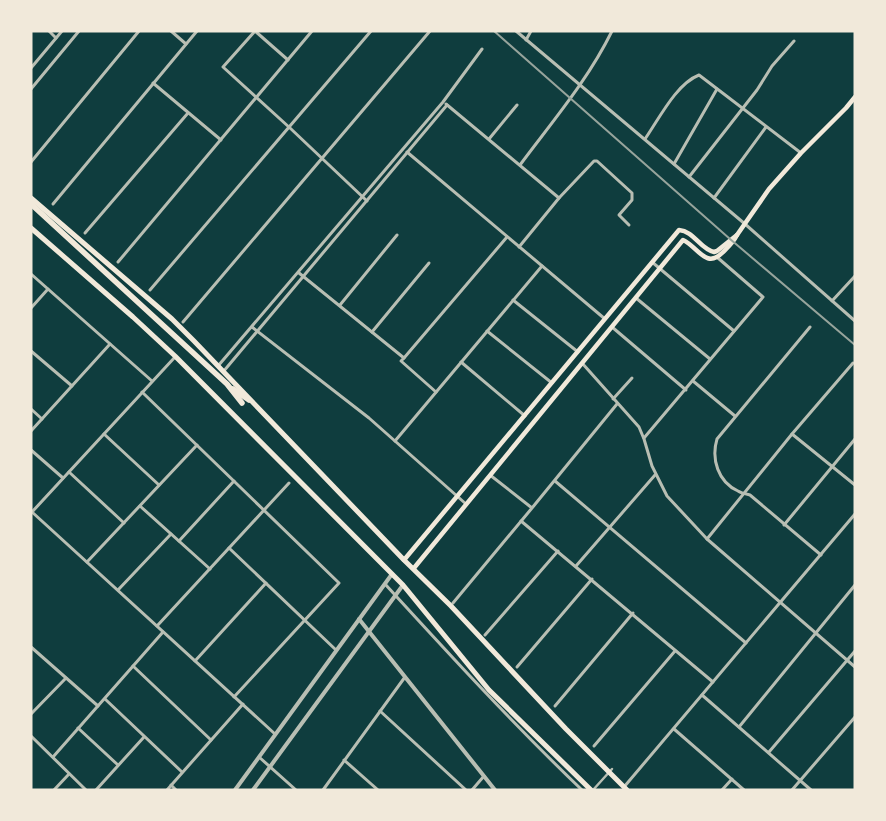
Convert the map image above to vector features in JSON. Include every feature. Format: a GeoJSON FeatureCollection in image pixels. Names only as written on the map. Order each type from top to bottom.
{"type":"FeatureCollection","features":[{"type":"Feature","properties":{"kind":"highway"},"geometry":{"type":"LineString","coordinates":[[31,198],[172,320],[404,560],[414,568],[566,729],[626,788]]}},
{"type":"Feature","properties":{"kind":"highway"},"geometry":{"type":"LineString","coordinates":[[31,204],[227,384],[250,400]]}},
{"type":"Feature","properties":{"kind":"highway"},"geometry":{"type":"LineString","coordinates":[[31,228],[134,316],[175,356],[403,585],[490,690],[592,790]]}},
{"type":"Feature","properties":{"kind":"highway"},"geometry":{"type":"LineString","coordinates":[[227,384],[242,403]]}},
{"type":"Feature","properties":{"kind":"main road"},"geometry":{"type":"LineString","coordinates":[[414,568],[683,240],[707,258],[713,260],[718,258],[734,242],[769,188],[855,97]]}},
{"type":"Feature","properties":{"kind":"main road"},"geometry":{"type":"LineString","coordinates":[[404,560],[679,230],[685,232],[708,251],[714,252],[737,235]]}},
{"type":"Feature","properties":{"kind":"street"},"geometry":{"type":"LineString","coordinates":[[49,31],[56,38]]}},
{"type":"Feature","properties":{"kind":"street"},"geometry":{"type":"LineString","coordinates":[[31,68],[62,31]]}},
{"type":"Feature","properties":{"kind":"street"},"geometry":{"type":"LineString","coordinates":[[31,89],[79,31]]}},
{"type":"Feature","properties":{"kind":"street"},"geometry":{"type":"LineString","coordinates":[[31,162],[139,31]]}},
{"type":"Feature","properties":{"kind":"street"},"geometry":{"type":"LineString","coordinates":[[171,31],[186,44]]}},
{"type":"Feature","properties":{"kind":"street"},"geometry":{"type":"LineString","coordinates":[[53,204],[197,31]]}},
{"type":"Feature","properties":{"kind":"street"},"geometry":{"type":"LineString","coordinates":[[288,60],[255,31],[223,67],[323,158],[367,201]]}},
{"type":"Feature","properties":{"kind":"street"},"geometry":{"type":"LineString","coordinates":[[118,262],[312,31]]}},
{"type":"Feature","properties":{"kind":"street"},"geometry":{"type":"LineString","coordinates":[[150,290],[371,31]]}},
{"type":"Feature","properties":{"kind":"street"},"geometry":{"type":"LineString","coordinates":[[184,322],[430,31]]}},
{"type":"Feature","properties":{"kind":"street"},"geometry":{"type":"LineString","coordinates":[[516,31],[745,224],[855,321]]}},
{"type":"Feature","properties":{"kind":"street"},"geometry":{"type":"LineString","coordinates":[[526,40],[531,31]]}},
{"type":"Feature","properties":{"kind":"street"},"geometry":{"type":"LineString","coordinates":[[520,166],[580,85],[601,54],[612,31]]}},
{"type":"Feature","properties":{"kind":"street"},"geometry":{"type":"LineString","coordinates":[[689,177],[743,109],[772,66],[794,41]]}},
{"type":"Feature","properties":{"kind":"street"},"geometry":{"type":"LineString","coordinates":[[218,366],[443,102],[482,49]]}},
{"type":"Feature","properties":{"kind":"street"},"geometry":{"type":"LineString","coordinates":[[645,139],[678,91],[691,78],[699,75],[801,153]]}},
{"type":"Feature","properties":{"kind":"street"},"geometry":{"type":"LineString","coordinates":[[153,83],[221,140]]}},
{"type":"Feature","properties":{"kind":"street"},"geometry":{"type":"LineString","coordinates":[[674,164],[717,89]]}},
{"type":"Feature","properties":{"kind":"street"},"geometry":{"type":"LineString","coordinates":[[443,102],[559,198]]}},
{"type":"Feature","properties":{"kind":"street"},"geometry":{"type":"LineString","coordinates":[[223,372],[447,105]]}},
{"type":"Feature","properties":{"kind":"street"},"geometry":{"type":"LineString","coordinates":[[489,139],[517,105]]}},
{"type":"Feature","properties":{"kind":"street"},"geometry":{"type":"LineString","coordinates":[[85,233],[188,113]]}},
{"type":"Feature","properties":{"kind":"street"},"geometry":{"type":"LineString","coordinates":[[714,198],[766,127]]}},
{"type":"Feature","properties":{"kind":"street"},"geometry":{"type":"LineString","coordinates":[[403,149],[605,319]]}},
{"type":"Feature","properties":{"kind":"street"},"geometry":{"type":"LineString","coordinates":[[519,246],[591,162],[597,161],[632,193],[632,200],[619,215],[629,225]]}},
{"type":"Feature","properties":{"kind":"street"},"geometry":{"type":"LineString","coordinates":[[340,305],[398,235]]}},
{"type":"Feature","properties":{"kind":"street"},"geometry":{"type":"LineString","coordinates":[[436,392],[401,361],[507,237]]}},
{"type":"Feature","properties":{"kind":"street"},"geometry":{"type":"LineString","coordinates":[[644,439],[763,297],[718,258]]}},
{"type":"Feature","properties":{"kind":"street"},"geometry":{"type":"LineString","coordinates":[[652,262],[734,331]]}},
{"type":"Feature","properties":{"kind":"street"},"geometry":{"type":"LineString","coordinates":[[372,332],[429,263]]}},
{"type":"Feature","properties":{"kind":"street"},"geometry":{"type":"LineString","coordinates":[[395,440],[542,266]]}},
{"type":"Feature","properties":{"kind":"street"},"geometry":{"type":"LineString","coordinates":[[299,273],[404,358]]}},
{"type":"Feature","properties":{"kind":"street"},"geometry":{"type":"LineString","coordinates":[[31,274],[152,381]]}},
{"type":"Feature","properties":{"kind":"street"},"geometry":{"type":"LineString","coordinates":[[832,302],[855,276]]}},
{"type":"Feature","properties":{"kind":"street"},"geometry":{"type":"LineString","coordinates":[[31,308],[48,289]]}},
{"type":"Feature","properties":{"kind":"street"},"geometry":{"type":"LineString","coordinates":[[636,298],[710,359]]}},
{"type":"Feature","properties":{"kind":"street"},"geometry":{"type":"LineString","coordinates":[[513,300],[578,352]]}},
{"type":"Feature","properties":{"kind":"street"},"geometry":{"type":"LineString","coordinates":[[252,327],[369,418],[466,504]]}},
{"type":"Feature","properties":{"kind":"street"},"geometry":{"type":"LineString","coordinates":[[612,327],[686,390]]}},
{"type":"Feature","properties":{"kind":"street"},"geometry":{"type":"LineString","coordinates":[[810,327],[717,439],[714,454],[718,471],[724,480],[737,491],[750,495],[821,555]]}},
{"type":"Feature","properties":{"kind":"street"},"geometry":{"type":"LineString","coordinates":[[487,331],[552,383]]}},
{"type":"Feature","properties":{"kind":"street"},"geometry":{"type":"LineString","coordinates":[[31,431],[110,344]]}},
{"type":"Feature","properties":{"kind":"street"},"geometry":{"type":"LineString","coordinates":[[31,351],[72,386]]}},
{"type":"Feature","properties":{"kind":"street"},"geometry":{"type":"LineString","coordinates":[[175,356],[32,512],[275,734]]}},
{"type":"Feature","properties":{"kind":"street"},"geometry":{"type":"LineString","coordinates":[[461,362],[525,416]]}},
{"type":"Feature","properties":{"kind":"street"},"geometry":{"type":"LineString","coordinates":[[582,363],[638,427],[644,439],[655,475],[667,496],[707,539],[855,667]]}},
{"type":"Feature","properties":{"kind":"street"},"geometry":{"type":"LineString","coordinates":[[707,539],[792,434],[853,363]]}},
{"type":"Feature","properties":{"kind":"street"},"geometry":{"type":"LineString","coordinates":[[612,398],[632,378]]}},
{"type":"Feature","properties":{"kind":"street"},"geometry":{"type":"LineString","coordinates":[[693,381],[735,416]]}},
{"type":"Feature","properties":{"kind":"street"},"geometry":{"type":"LineString","coordinates":[[142,392],[339,583],[234,697]]}},
{"type":"Feature","properties":{"kind":"street"},"geometry":{"type":"LineString","coordinates":[[490,474],[532,508],[618,404]]}},
{"type":"Feature","properties":{"kind":"street"},"geometry":{"type":"LineString","coordinates":[[31,409],[42,419]]}},
{"type":"Feature","properties":{"kind":"street"},"geometry":{"type":"LineString","coordinates":[[104,434],[160,485]]}},
{"type":"Feature","properties":{"kind":"street"},"geometry":{"type":"LineString","coordinates":[[792,434],[855,485]]}},
{"type":"Feature","properties":{"kind":"street"},"geometry":{"type":"LineString","coordinates":[[784,525],[855,439]]}},
{"type":"Feature","properties":{"kind":"street"},"geometry":{"type":"LineString","coordinates":[[87,562],[197,445]]}},
{"type":"Feature","properties":{"kind":"street"},"geometry":{"type":"LineString","coordinates":[[31,450],[63,478]]}},
{"type":"Feature","properties":{"kind":"street"},"geometry":{"type":"LineString","coordinates":[[68,472],[124,523]]}},
{"type":"Feature","properties":{"kind":"street"},"geometry":{"type":"LineString","coordinates":[[576,566],[655,475]]}},
{"type":"Feature","properties":{"kind":"street"},"geometry":{"type":"LineString","coordinates":[[453,603],[532,508],[497,480]]}},
{"type":"Feature","properties":{"kind":"street"},"geometry":{"type":"LineString","coordinates":[[179,541],[234,481]]}},
{"type":"Feature","properties":{"kind":"street"},"geometry":{"type":"LineString","coordinates":[[555,481],[746,643]]}},
{"type":"Feature","properties":{"kind":"street"},"geometry":{"type":"LineString","coordinates":[[158,626],[289,484]]}},
{"type":"Feature","properties":{"kind":"street"},"geometry":{"type":"LineString","coordinates":[[140,506],[210,569]]}},
{"type":"Feature","properties":{"kind":"street"},"geometry":{"type":"LineString","coordinates":[[626,788],[779,602],[855,514]]}},
{"type":"Feature","properties":{"kind":"street"},"geometry":{"type":"LineString","coordinates":[[521,521],[713,682]]}},
{"type":"Feature","properties":{"kind":"street"},"geometry":{"type":"LineString","coordinates":[[118,590],[171,534]]}},
{"type":"Feature","properties":{"kind":"street"},"geometry":{"type":"LineString","coordinates":[[230,548],[336,650]]}},
{"type":"Feature","properties":{"kind":"street"},"geometry":{"type":"LineString","coordinates":[[485,635],[558,551]]}},
{"type":"Feature","properties":{"kind":"street"},"geometry":{"type":"LineString","coordinates":[[235,790],[392,574]]}},
{"type":"Feature","properties":{"kind":"street"},"geometry":{"type":"LineString","coordinates":[[517,667],[592,579]]}},
{"type":"Feature","properties":{"kind":"street"},"geometry":{"type":"LineString","coordinates":[[195,660],[266,583]]}},
{"type":"Feature","properties":{"kind":"street"},"geometry":{"type":"LineString","coordinates":[[385,584],[462,669],[545,755],[582,790]]}},
{"type":"Feature","properties":{"kind":"street"},"geometry":{"type":"LineString","coordinates":[[253,790],[403,585]]}},
{"type":"Feature","properties":{"kind":"street"},"geometry":{"type":"LineString","coordinates":[[739,728],[855,585]]}},
{"type":"Feature","properties":{"kind":"street"},"geometry":{"type":"LineString","coordinates":[[555,706],[633,613]]}},
{"type":"Feature","properties":{"kind":"street"},"geometry":{"type":"LineString","coordinates":[[359,619],[495,790]]}},
{"type":"Feature","properties":{"kind":"street"},"geometry":{"type":"LineString","coordinates":[[53,757],[163,632]]}},
{"type":"Feature","properties":{"kind":"street"},"geometry":{"type":"LineString","coordinates":[[31,647],[98,706]]}},
{"type":"Feature","properties":{"kind":"street"},"geometry":{"type":"LineString","coordinates":[[594,746],[676,651]]}},
{"type":"Feature","properties":{"kind":"street"},"geometry":{"type":"LineString","coordinates":[[768,752],[855,651]]}},
{"type":"Feature","properties":{"kind":"street"},"geometry":{"type":"LineString","coordinates":[[133,666],[211,740]]}},
{"type":"Feature","properties":{"kind":"street"},"geometry":{"type":"LineString","coordinates":[[323,790],[406,677]]}},
{"type":"Feature","properties":{"kind":"street"},"geometry":{"type":"LineString","coordinates":[[31,714],[66,678]]}},
{"type":"Feature","properties":{"kind":"street"},"geometry":{"type":"LineString","coordinates":[[702,695],[811,790]]}},
{"type":"Feature","properties":{"kind":"street"},"geometry":{"type":"LineString","coordinates":[[104,699],[182,772]]}},
{"type":"Feature","properties":{"kind":"street"},"geometry":{"type":"LineString","coordinates":[[167,790],[243,704]]}},
{"type":"Feature","properties":{"kind":"street"},"geometry":{"type":"LineString","coordinates":[[380,711],[466,790]]}},
{"type":"Feature","properties":{"kind":"street"},"geometry":{"type":"LineString","coordinates":[[792,790],[855,716]]}},
{"type":"Feature","properties":{"kind":"street"},"geometry":{"type":"LineString","coordinates":[[78,728],[118,765]]}},
{"type":"Feature","properties":{"kind":"street"},"geometry":{"type":"LineString","coordinates":[[674,729],[744,790]]}},
{"type":"Feature","properties":{"kind":"street"},"geometry":{"type":"LineString","coordinates":[[31,736],[86,790]]}},
{"type":"Feature","properties":{"kind":"street"},"geometry":{"type":"LineString","coordinates":[[96,790],[144,737]]}},
{"type":"Feature","properties":{"kind":"street"},"geometry":{"type":"LineString","coordinates":[[259,757],[296,790]]}},
{"type":"Feature","properties":{"kind":"street"},"geometry":{"type":"LineString","coordinates":[[344,760],[378,790]]}},
{"type":"Feature","properties":{"kind":"street"},"geometry":{"type":"LineString","coordinates":[[592,790],[612,769]]}},
{"type":"Feature","properties":{"kind":"street"},"geometry":{"type":"LineString","coordinates":[[54,790],[69,774]]}},
{"type":"Feature","properties":{"kind":"street"},"geometry":{"type":"LineString","coordinates":[[472,790],[484,776]]}},
{"type":"Feature","properties":{"kind":"street"},"geometry":{"type":"LineString","coordinates":[[722,790],[732,779]]}},
{"type":"Feature","properties":{"kind":"street"},"geometry":{"type":"LineString","coordinates":[[171,785],[176,790]]}},
{"type":"Feature","properties":{"kind":"railway"},"geometry":{"type":"LineString","coordinates":[[494,31],[730,239],[855,345]]}}]}
